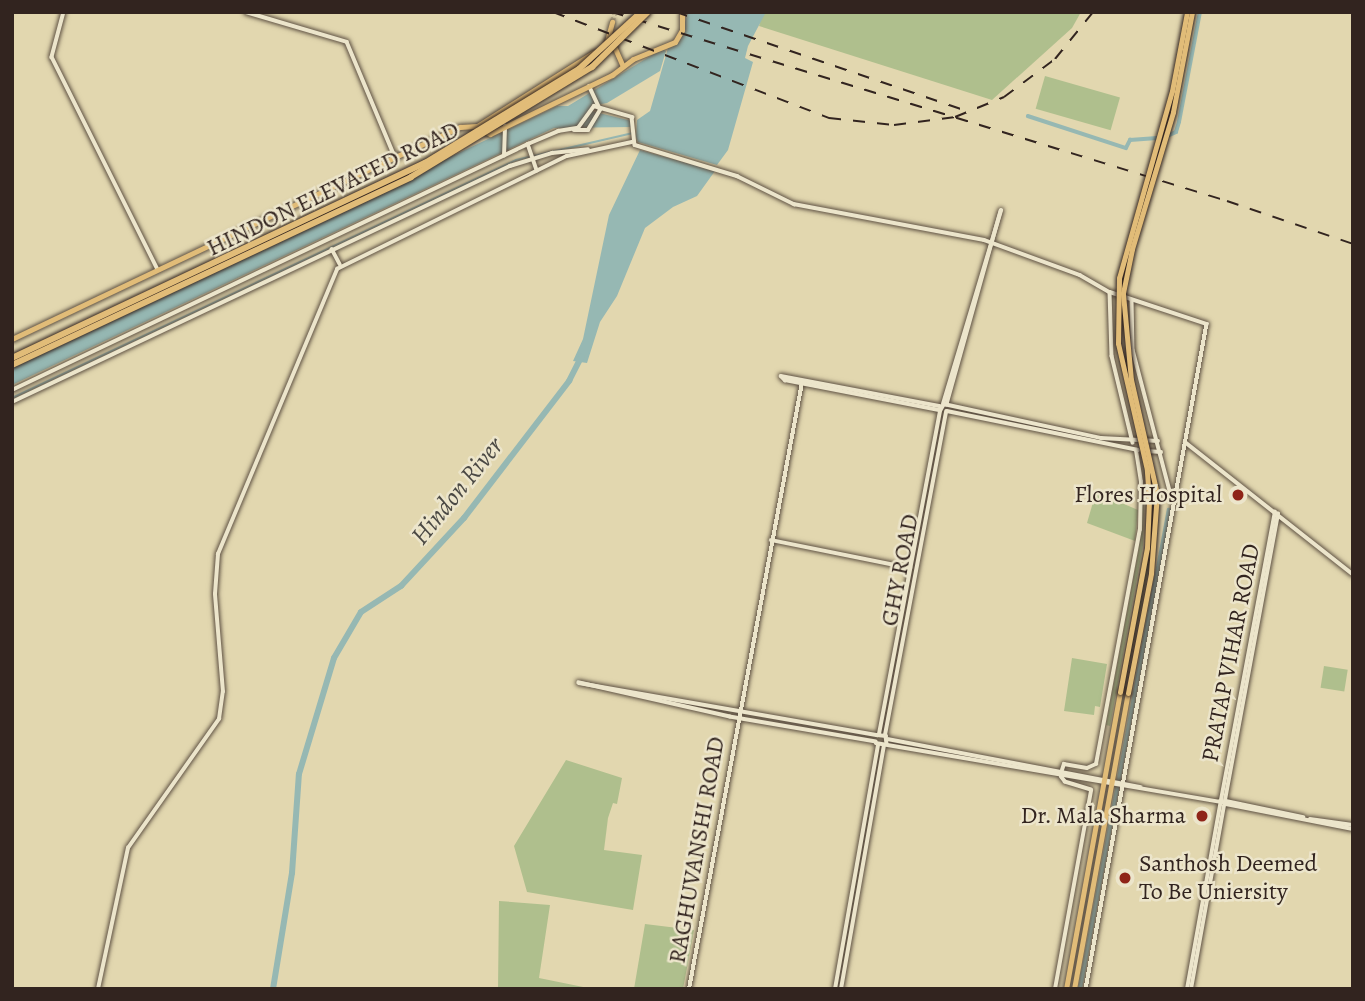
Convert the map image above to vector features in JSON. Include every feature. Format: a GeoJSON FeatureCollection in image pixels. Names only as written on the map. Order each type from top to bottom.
{"type":"FeatureCollection","features":[{"type":"Feature","properties":{"kind":"highway","name":"HINDON ELEVATED ROAD"},"geometry":{"type":"LineString","coordinates":[[12,358],[425,163],[579,69],[641,12]]}},
{"type":"Feature","properties":{"kind":"highway","name":"HINDON ELEVATED ROAD"},"geometry":{"type":"LineString","coordinates":[[12,365],[411,177],[592,67],[648,12]]}},
{"type":"Feature","properties":{"kind":"main road"},"geometry":{"type":"LineString","coordinates":[[477,126],[490,135],[675,42],[682,24],[681,12]]}},
{"type":"Feature","properties":{"kind":"main road"},"geometry":{"type":"LineString","coordinates":[[1066,989],[1147,548],[1147,470],[1118,343],[1119,278],[1172,91],[1186,12]]}},
{"type":"Feature","properties":{"kind":"main road"},"geometry":{"type":"LineString","coordinates":[[1074,989],[1117,783],[1128,693],[1151,573],[1157,494],[1131,380],[1123,293],[1133,242],[1173,112],[1192,12]]}},
{"type":"Feature","properties":{"kind":"main road"},"geometry":{"type":"LineString","coordinates":[[12,339],[460,127],[477,126],[607,41],[612,22]]}},
{"type":"Feature","properties":{"kind":"main road"},"geometry":{"type":"LineString","coordinates":[[607,41],[619,51],[623,66]]}},
{"type":"Feature","properties":{"kind":"main road"},"geometry":{"type":"LineString","coordinates":[[527,94],[536,110]]}},
{"type":"Feature","properties":{"kind":"street"},"geometry":{"type":"LineString","coordinates":[[64,12],[52,57],[158,270]]}},
{"type":"Feature","properties":{"kind":"street"},"geometry":{"type":"LineString","coordinates":[[246,12],[349,43],[395,157]]}},
{"type":"Feature","properties":{"kind":"street"},"geometry":{"type":"LineString","coordinates":[[590,87],[600,109]]}},
{"type":"Feature","properties":{"kind":"street"},"geometry":{"type":"LineString","coordinates":[[12,402],[113,348],[504,154],[580,127],[593,107],[633,118],[632,140]]}},
{"type":"Feature","properties":{"kind":"street"},"geometry":{"type":"LineString","coordinates":[[571,130],[588,129],[600,109]]}},
{"type":"Feature","properties":{"kind":"street"},"geometry":{"type":"LineString","coordinates":[[504,154],[505,127]]}},
{"type":"Feature","properties":{"kind":"street"},"geometry":{"type":"LineString","coordinates":[[98,989],[128,848],[219,719],[223,692],[215,594],[218,554],[340,264],[537,170],[591,150],[632,140],[641,146],[718,169],[816,211],[981,239],[991,245],[1080,275],[1110,292],[1207,325],[1117,783],[1086,989]]}},
{"type":"Feature","properties":{"kind":"street"},"geometry":{"type":"LineString","coordinates":[[529,146],[537,170]]}},
{"type":"Feature","properties":{"kind":"street"},"geometry":{"type":"LineString","coordinates":[[12,390],[273,277],[533,158],[568,150],[591,150]]}},
{"type":"Feature","properties":{"kind":"street"},"geometry":{"type":"LineString","coordinates":[[944,408],[1001,211],[991,245]]}},
{"type":"Feature","properties":{"kind":"street"},"geometry":{"type":"LineString","coordinates":[[332,249],[340,264]]}},
{"type":"Feature","properties":{"kind":"street"},"geometry":{"type":"LineString","coordinates":[[270,269],[273,277]]}},
{"type":"Feature","properties":{"kind":"street"},"geometry":{"type":"LineString","coordinates":[[1110,292],[1112,356],[1133,443]]}},
{"type":"Feature","properties":{"kind":"street"},"geometry":{"type":"LineString","coordinates":[[1132,300],[1133,350],[1173,503]]}},
{"type":"Feature","properties":{"kind":"street"},"geometry":{"type":"LineString","coordinates":[[1158,441],[1133,443],[780,377],[944,408],[1136,450],[1161,452]]}},
{"type":"Feature","properties":{"kind":"street","name":"RAGHUVANSHI ROAD"},"geometry":{"type":"LineString","coordinates":[[690,989],[802,383]]}},
{"type":"Feature","properties":{"kind":"street","name":"GHY ROAD"},"geometry":{"type":"LineString","coordinates":[[835,989],[878,735],[944,408]]}},
{"type":"Feature","properties":{"kind":"street","name":"GHY ROAD"},"geometry":{"type":"LineString","coordinates":[[841,989],[944,408]]}},
{"type":"Feature","properties":{"kind":"street"},"geometry":{"type":"LineString","coordinates":[[1185,442],[1353,574]]}},
{"type":"Feature","properties":{"kind":"street"},"geometry":{"type":"LineString","coordinates":[[1062,770],[1064,764],[1087,768],[1096,764],[1140,530],[1141,482],[1136,450]]}},
{"type":"Feature","properties":{"kind":"street","name":"PRATAP VIHAR ROAD"},"geometry":{"type":"LineString","coordinates":[[1189,989],[1277,513]]}},
{"type":"Feature","properties":{"kind":"street"},"geometry":{"type":"LineString","coordinates":[[771,540],[910,568]]}},
{"type":"Feature","properties":{"kind":"street"},"geometry":{"type":"LineString","coordinates":[[1104,781],[1030,764],[886,741],[877,743],[738,719],[579,683],[878,735],[886,741],[1061,777],[1117,783],[1353,827]]}},
{"type":"Feature","properties":{"kind":"street"},"geometry":{"type":"LineString","coordinates":[[1029,771],[1030,764]]}},
{"type":"Feature","properties":{"kind":"street"},"geometry":{"type":"LineString","coordinates":[[1055,989],[1091,790],[1065,782],[1061,777]]}},
{"type":"Feature","properties":{"kind":"green space"},"geometry":{"type":"Polygon","coordinates":[[[763,12],[1081,12],[1072,28],[992,100],[759,26],[763,12]]]}},
{"type":"Feature","properties":{"kind":"green space"},"geometry":{"type":"Polygon","coordinates":[[[1045,76],[1120,97],[1111,130],[1036,109],[1045,76]]]}},
{"type":"Feature","properties":{"kind":"green space"},"geometry":{"type":"Polygon","coordinates":[[[1151,479],[1154,514],[1151,555],[1114,742],[1148,555],[1151,479]]]}},
{"type":"Feature","properties":{"kind":"green space"},"geometry":{"type":"Polygon","coordinates":[[[1144,483],[1143,545],[1110,726],[1106,725],[1139,548],[1144,483]]]}},
{"type":"Feature","properties":{"kind":"green space"},"geometry":{"type":"Polygon","coordinates":[[[1096,492],[1138,510],[1135,541],[1087,523],[1096,492]]]}},
{"type":"Feature","properties":{"kind":"green space"},"geometry":{"type":"Polygon","coordinates":[[[1072,658],[1107,664],[1100,707],[1095,706],[1094,715],[1064,711],[1072,658]]]}},
{"type":"Feature","properties":{"kind":"green space"},"geometry":{"type":"Polygon","coordinates":[[[1324,666],[1348,670],[1344,691],[1321,688],[1324,666]]]}},
{"type":"Feature","properties":{"kind":"green space"},"geometry":{"type":"Polygon","coordinates":[[[566,760],[622,778],[617,804],[613,803],[608,818],[604,850],[642,855],[633,910],[527,892],[514,846],[566,760]]]}},
{"type":"Feature","properties":{"kind":"green space"},"geometry":{"type":"Polygon","coordinates":[[[499,901],[550,905],[539,978],[593,989],[498,989],[499,901]]]}},
{"type":"Feature","properties":{"kind":"green space"},"geometry":{"type":"Polygon","coordinates":[[[645,924],[694,930],[683,989],[634,989],[645,924]]]}},
{"type":"Feature","properties":{"kind":"water"},"geometry":{"type":"Polygon","coordinates":[[[688,12],[766,12],[748,46],[745,58],[753,62],[728,150],[717,165],[638,142],[636,137],[637,120],[650,111],[668,48],[679,42],[688,12]]]}},
{"type":"Feature","properties":{"kind":"water"},"geometry":{"type":"Polygon","coordinates":[[[662,49],[666,51],[660,71],[607,103],[591,106],[591,111],[632,121],[632,127],[554,128],[12,385],[12,366],[557,106],[568,106],[662,49]]]}},
{"type":"Feature","properties":{"kind":"water"},"geometry":{"type":"Polygon","coordinates":[[[640,150],[715,171],[697,196],[673,207],[645,228],[617,296],[600,322],[587,363],[573,361],[583,339],[609,215],[640,150]]]}},
{"type":"Feature","properties":{"kind":"waterway"},"geometry":{"type":"LineString","coordinates":[[1165,137],[1176,132],[1179,122],[1200,12]]}},
{"type":"Feature","properties":{"kind":"waterway"},"geometry":{"type":"LineString","coordinates":[[1028,116],[1126,148],[1130,140],[1157,138]]}},
{"type":"Feature","properties":{"kind":"waterway"},"geometry":{"type":"LineString","coordinates":[[12,398],[516,160],[633,133]]}},
{"type":"Feature","properties":{"kind":"waterway","name":"Hindon River"},"geometry":{"type":"LineString","coordinates":[[273,989],[292,873],[299,774],[334,658],[361,612],[401,586],[464,518],[569,381],[581,357]]}},
{"type":"Feature","properties":{"kind":"waterway"},"geometry":{"type":"LineString","coordinates":[[1080,989],[1169,510]]}},
{"type":"Feature","properties":{"kind":"tunnel"},"geometry":{"type":"LineString","coordinates":[[612,22],[615,12]]}},
{"type":"Feature","properties":{"kind":"railway"},"geometry":{"type":"LineString","coordinates":[[553,12],[829,118],[894,125],[955,117],[1004,97],[1055,59],[1093,12]]}},
{"type":"Feature","properties":{"kind":"railway"},"geometry":{"type":"LineString","coordinates":[[612,12],[1227,201],[1353,244]]}},
{"type":"Feature","properties":{"kind":"railway"},"geometry":{"type":"LineString","coordinates":[[676,12],[964,110]]}},
{"type":"Feature","properties":{"kind":"place","name":"Flores Hospital"},"geometry":{"type":"Point","coordinates":[1238,495]}},
{"type":"Feature","properties":{"kind":"place","name":"Dr. Mala Sharma"},"geometry":{"type":"Point","coordinates":[1202,816]}},
{"type":"Feature","properties":{"kind":"place","name":"Santhosh Deemed To Be Uniersity"},"geometry":{"type":"Point","coordinates":[1125,878]}}]}
